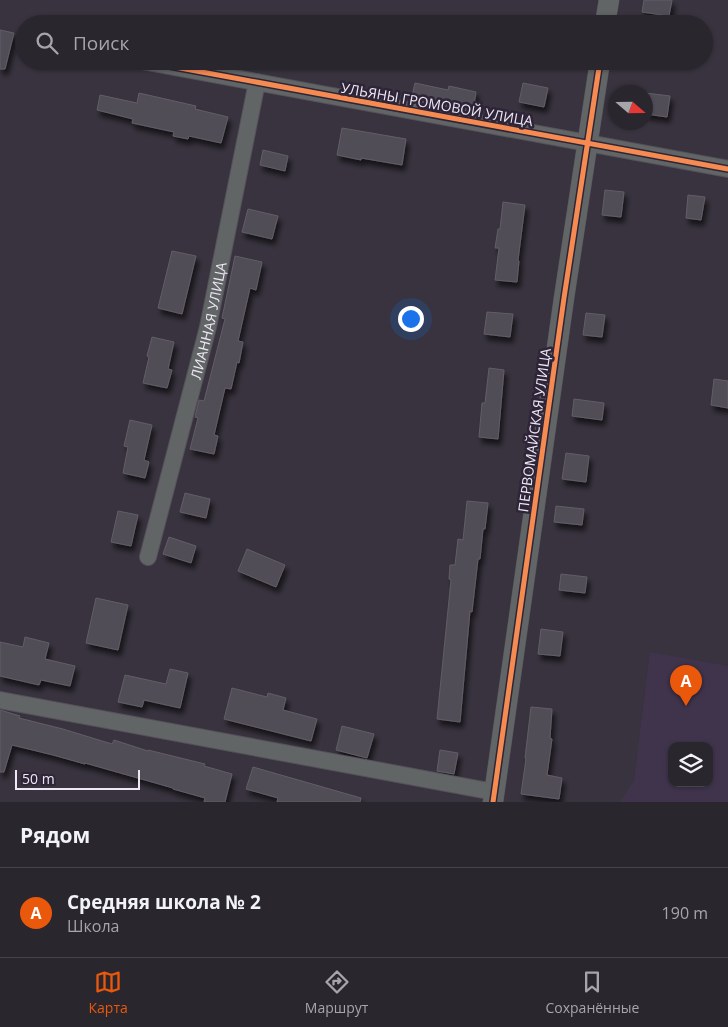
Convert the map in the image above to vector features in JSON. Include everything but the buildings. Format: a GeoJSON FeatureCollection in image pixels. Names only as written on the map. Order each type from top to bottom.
{"type":"FeatureCollection","features":[{"type":"Feature","properties":{"kind":"street"},"geometry":{"type":"LineString","coordinates":[[606,15],[609,0]]}},
{"type":"Feature","properties":{"kind":"street","name":"УЛЬЯНЫ ГРОМОВОЙ УЛИЦА"},"geometry":{"type":"LineString","coordinates":[[191,70],[728,169]]}},
{"type":"Feature","properties":{"kind":"street","name":"ПЕРВОМАЙСКАЯ УЛИЦА"},"geometry":{"type":"LineString","coordinates":[[493,797],[562,308],[599,70]]}},
{"type":"Feature","properties":{"kind":"street","name":"ЛИАННАЯ УЛИЦА"},"geometry":{"type":"LineString","coordinates":[[148,557],[208,327],[257,82]]}},
{"type":"Feature","properties":{"kind":"street"},"geometry":{"type":"LineString","coordinates":[[0,700],[493,797]]}},
{"type":"Feature","properties":{"kind":"shaded area"},"geometry":{"type":"Polygon","coordinates":[[[650,652],[728,666],[728,802],[620,802],[634,780],[650,652]]]}},
{"type":"Feature","properties":{"kind":"cycle path"},"geometry":{"type":"LineString","coordinates":[[191,70],[728,169]]}},
{"type":"Feature","properties":{"kind":"cycle path"},"geometry":{"type":"LineString","coordinates":[[493,802],[564,298],[599,70]]}},
{"type":"Feature","properties":{"kind":"place","name":"Средняя школа № 2"},"geometry":{"type":"Point","coordinates":[686,706]}}]}
